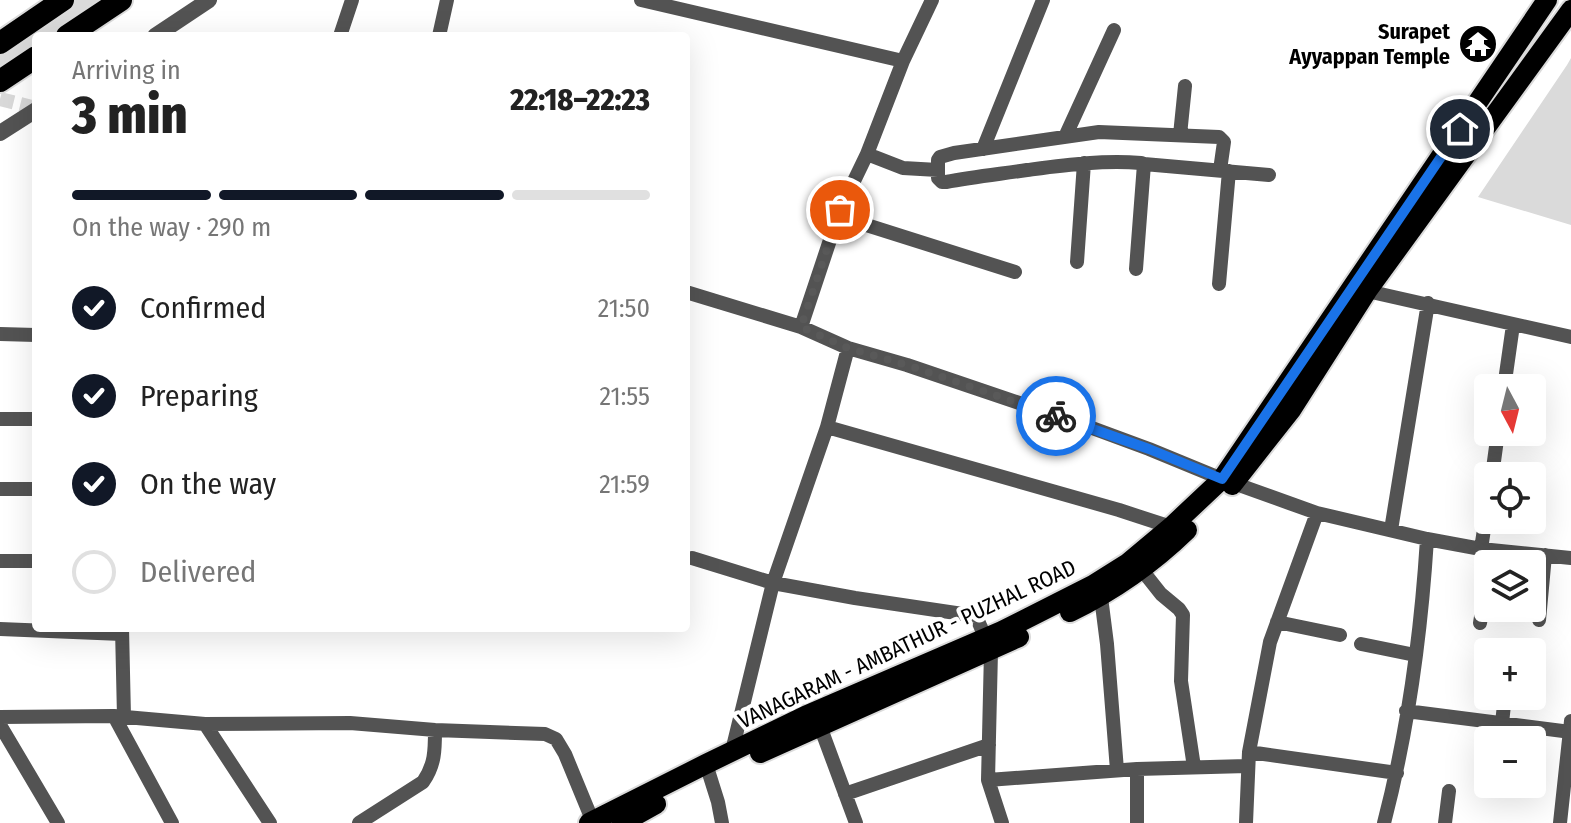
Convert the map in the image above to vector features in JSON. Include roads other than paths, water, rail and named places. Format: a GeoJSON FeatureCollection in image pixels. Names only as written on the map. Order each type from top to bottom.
{"type":"FeatureCollection","features":[{"type":"Feature","properties":{"kind":"highway"},"geometry":{"type":"LineString","coordinates":[[0,43],[63,0]]}},
{"type":"Feature","properties":{"kind":"highway"},"geometry":{"type":"LineString","coordinates":[[73,32],[121,0]]}},
{"type":"Feature","properties":{"kind":"highway"},"geometry":{"type":"LineString","coordinates":[[0,81],[32,60]]}},
{"type":"Feature","properties":{"kind":"main road","name":"VANAGARAM - AMBATHUR - PUZHAL ROAD"},"geometry":{"type":"LineString","coordinates":[[591,822],[708,769],[732,751],[805,716],[988,644],[1002,631],[1097,591],[1228,481],[1308,368],[1547,0]]}},
{"type":"Feature","properties":{"kind":"main road"},"geometry":{"type":"LineString","coordinates":[[1308,368],[1571,10]]}},
{"type":"Feature","properties":{"kind":"main road"},"geometry":{"type":"LineString","coordinates":[[1495,77],[1514,90]]}},
{"type":"Feature","properties":{"kind":"main road"},"geometry":{"type":"LineString","coordinates":[[1097,591],[1142,570],[1167,549],[1228,481]]}},
{"type":"Feature","properties":{"kind":"main road"},"geometry":{"type":"LineString","coordinates":[[622,823],[708,769],[820,726],[988,644]]}},
{"type":"Feature","properties":{"kind":"street"},"geometry":{"type":"LineString","coordinates":[[161,32],[209,0]]}},
{"type":"Feature","properties":{"kind":"street"},"geometry":{"type":"LineString","coordinates":[[341,32],[352,0]]}},
{"type":"Feature","properties":{"kind":"street"},"geometry":{"type":"LineString","coordinates":[[440,32],[447,0]]}},
{"type":"Feature","properties":{"kind":"street"},"geometry":{"type":"LineString","coordinates":[[641,0],[903,61]]}},
{"type":"Feature","properties":{"kind":"street"},"geometry":{"type":"LineString","coordinates":[[801,327],[838,216],[932,0]]}},
{"type":"Feature","properties":{"kind":"street"},"geometry":{"type":"LineString","coordinates":[[983,149],[1043,0]]}},
{"type":"Feature","properties":{"kind":"street"},"geometry":{"type":"LineString","coordinates":[[1065,137],[1114,30]]}},
{"type":"Feature","properties":{"kind":"street"},"geometry":{"type":"LineString","coordinates":[[1180,135],[1185,86]]}},
{"type":"Feature","properties":{"kind":"street"},"geometry":{"type":"LineString","coordinates":[[0,133],[32,113]]}},
{"type":"Feature","properties":{"kind":"street"},"geometry":{"type":"LineString","coordinates":[[1219,284],[1224,171],[1224,142],[1219,137],[1099,132],[940,157],[938,178],[942,182],[1084,163],[1119,162],[1144,164],[1224,171],[1269,175]]}},
{"type":"Feature","properties":{"kind":"street"},"geometry":{"type":"LineString","coordinates":[[867,154],[903,168],[938,170]]}},
{"type":"Feature","properties":{"kind":"street"},"geometry":{"type":"LineString","coordinates":[[1077,262],[1084,163]]}},
{"type":"Feature","properties":{"kind":"street"},"geometry":{"type":"LineString","coordinates":[[1136,269],[1144,164]]}},
{"type":"Feature","properties":{"kind":"street"},"geometry":{"type":"LineString","coordinates":[[838,216],[1015,272]]}},
{"type":"Feature","properties":{"kind":"street"},"geometry":{"type":"LineString","coordinates":[[1367,291],[1571,337]]}},
{"type":"Feature","properties":{"kind":"street"},"geometry":{"type":"LineString","coordinates":[[690,293],[801,327],[848,348],[1084,425],[1317,513],[1474,551]]}},
{"type":"Feature","properties":{"kind":"street"},"geometry":{"type":"LineString","coordinates":[[1391,530],[1428,303]]}},
{"type":"Feature","properties":{"kind":"street"},"geometry":{"type":"LineString","coordinates":[[1506,374],[1513,325]]}},
{"type":"Feature","properties":{"kind":"street"},"geometry":{"type":"LineString","coordinates":[[0,334],[32,335]]}},
{"type":"Feature","properties":{"kind":"street"},"geometry":{"type":"LineString","coordinates":[[732,751],[773,583],[827,427],[848,348]]}},
{"type":"Feature","properties":{"kind":"street"},"geometry":{"type":"LineString","coordinates":[[0,419],[32,419]]}},
{"type":"Feature","properties":{"kind":"street"},"geometry":{"type":"LineString","coordinates":[[827,427],[1171,527]]}},
{"type":"Feature","properties":{"kind":"street"},"geometry":{"type":"LineString","coordinates":[[0,489],[32,489]]}},
{"type":"Feature","properties":{"kind":"street"},"geometry":{"type":"LineString","coordinates":[[1246,823],[1248,759],[1270,642],[1317,513]]}},
{"type":"Feature","properties":{"kind":"street"},"geometry":{"type":"LineString","coordinates":[[1384,823],[1397,773],[1415,655],[1427,539]]}},
{"type":"Feature","properties":{"kind":"street"},"geometry":{"type":"LineString","coordinates":[[1546,555],[1571,558]]}},
{"type":"Feature","properties":{"kind":"street"},"geometry":{"type":"LineString","coordinates":[[692,558],[773,583],[976,616],[988,644],[988,780],[1002,823]]}},
{"type":"Feature","properties":{"kind":"street"},"geometry":{"type":"LineString","coordinates":[[0,561],[32,561]]}},
{"type":"Feature","properties":{"kind":"street"},"geometry":{"type":"LineString","coordinates":[[1142,570],[1183,615],[1181,681],[1194,767]]}},
{"type":"Feature","properties":{"kind":"street"},"geometry":{"type":"LineString","coordinates":[[1097,591],[1111,681],[1117,770]]}},
{"type":"Feature","properties":{"kind":"street"},"geometry":{"type":"LineString","coordinates":[[1277,622],[1340,635]]}},
{"type":"Feature","properties":{"kind":"street"},"geometry":{"type":"LineString","coordinates":[[0,629],[32,630]]}},
{"type":"Feature","properties":{"kind":"street"},"geometry":{"type":"LineString","coordinates":[[122,632],[119,717],[172,823]]}},
{"type":"Feature","properties":{"kind":"street"},"geometry":{"type":"LineString","coordinates":[[1361,644],[1415,655]]}},
{"type":"Feature","properties":{"kind":"street"},"geometry":{"type":"LineString","coordinates":[[1502,723],[1503,710]]}},
{"type":"Feature","properties":{"kind":"street"},"geometry":{"type":"LineString","coordinates":[[1406,711],[1570,728],[1560,823]]}},
{"type":"Feature","properties":{"kind":"street"},"geometry":{"type":"LineString","coordinates":[[0,717],[119,717],[205,724],[350,723],[545,734],[556,739],[565,754],[591,822]]}},
{"type":"Feature","properties":{"kind":"street"},"geometry":{"type":"LineString","coordinates":[[205,724],[270,823]]}},
{"type":"Feature","properties":{"kind":"street"},"geometry":{"type":"LineString","coordinates":[[0,725],[58,823]]}},
{"type":"Feature","properties":{"kind":"street"},"geometry":{"type":"LineString","coordinates":[[820,726],[856,823]]}},
{"type":"Feature","properties":{"kind":"street"},"geometry":{"type":"LineString","coordinates":[[359,823],[423,782],[435,761],[435,730]]}},
{"type":"Feature","properties":{"kind":"street"},"geometry":{"type":"LineString","coordinates":[[845,794],[989,745]]}},
{"type":"Feature","properties":{"kind":"street"},"geometry":{"type":"LineString","coordinates":[[988,780],[1194,767],[1248,759],[1397,773]]}},
{"type":"Feature","properties":{"kind":"street"},"geometry":{"type":"LineString","coordinates":[[708,769],[722,823]]}},
{"type":"Feature","properties":{"kind":"street"},"geometry":{"type":"LineString","coordinates":[[1137,769],[1137,823]]}},
{"type":"Feature","properties":{"kind":"street"},"geometry":{"type":"LineString","coordinates":[[1445,823],[1449,791]]}},
{"type":"Feature","properties":{"kind":"tunnel"},"geometry":{"type":"LineString","coordinates":[[0,99],[32,107]]}},
{"type":"Feature","properties":{"kind":"place","name":"Surapet Ayyappan Temple"},"geometry":{"type":"Point","coordinates":[1478,44]}}]}
